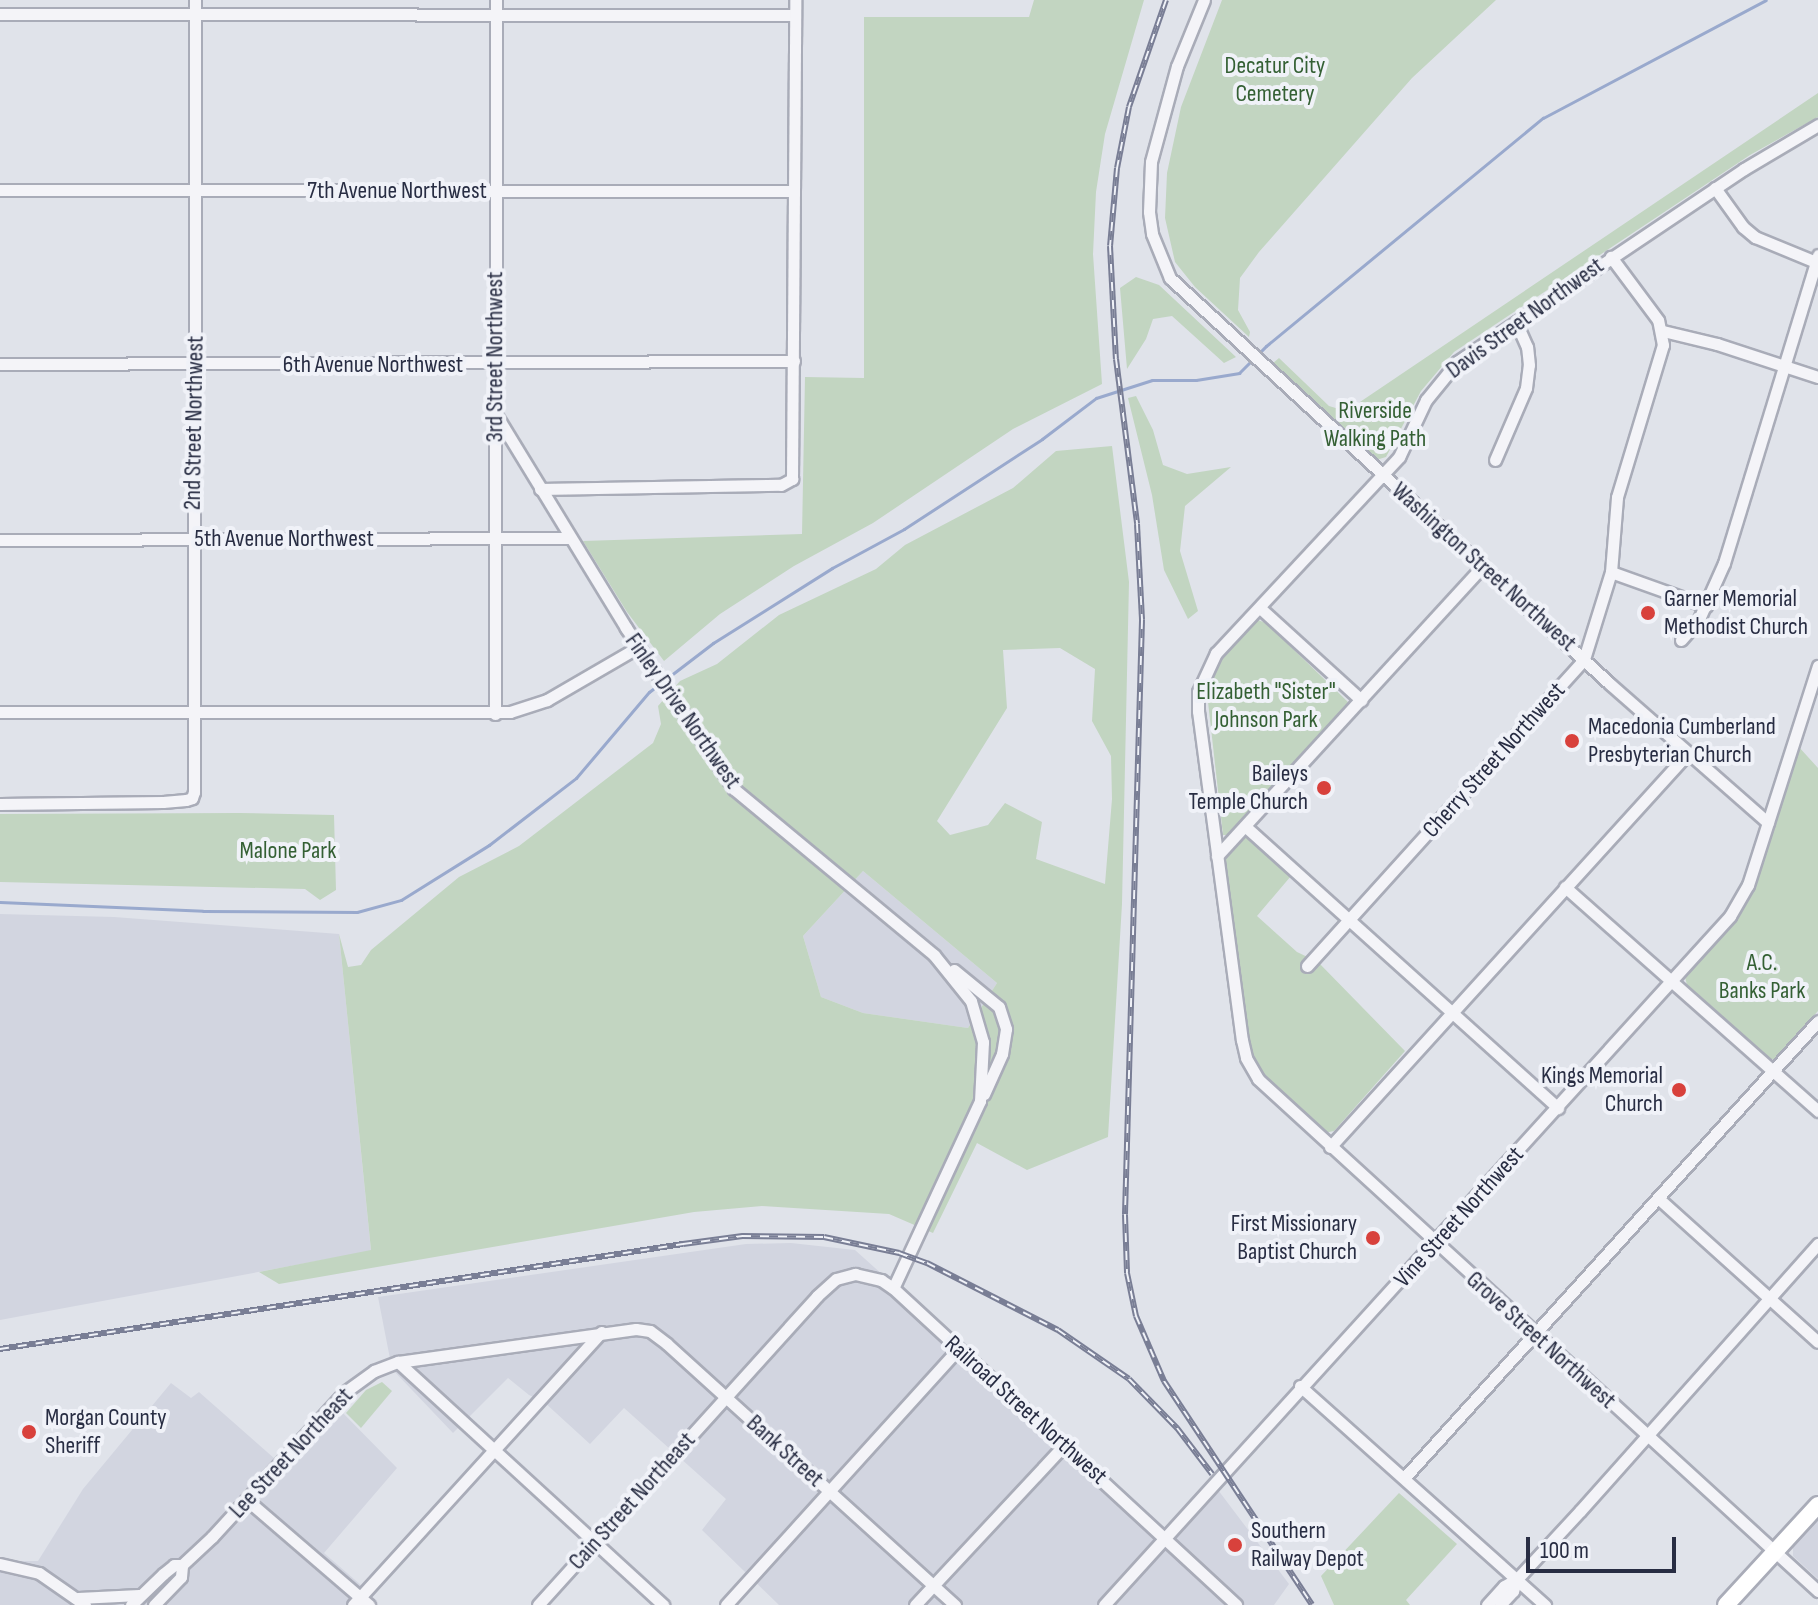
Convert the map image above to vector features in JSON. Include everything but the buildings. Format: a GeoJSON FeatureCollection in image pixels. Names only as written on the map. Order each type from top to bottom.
{"type":"FeatureCollection","features":[{"type":"Feature","properties":{"kind":"highway"},"geometry":{"type":"LineString","coordinates":[[1726,1605],[1818,1505]]}},
{"type":"Feature","properties":{"kind":"street","name":"2nd Street Northwest"},"geometry":{"type":"LineString","coordinates":[[0,804],[118,804],[192,798],[195,0]]}},
{"type":"Feature","properties":{"kind":"street","name":"3rd Street Northwest"},"geometry":{"type":"LineString","coordinates":[[495,714],[496,0]]}},
{"type":"Feature","properties":{"kind":"street"},"geometry":{"type":"LineString","coordinates":[[540,489],[787,483],[794,471],[795,0]]}},
{"type":"Feature","properties":{"kind":"street","name":"Washington Street Northwest"},"geometry":{"type":"LineString","coordinates":[[1204,0],[1177,66],[1151,162],[1149,212],[1159,257],[1170,278],[1240,346],[1768,823]]}},
{"type":"Feature","properties":{"kind":"street"},"geometry":{"type":"LineString","coordinates":[[0,14],[795,15]]}},
{"type":"Feature","properties":{"kind":"street","name":"Davis Street Northwest"},"geometry":{"type":"LineString","coordinates":[[1217,856],[1198,726],[1198,692],[1216,653],[1383,475],[1406,446],[1439,379],[1467,354],[1611,257],[1818,125]]}},
{"type":"Feature","properties":{"kind":"street"},"geometry":{"type":"LineString","coordinates":[[1681,640],[1692,631],[1706,606],[1724,563],[1817,258],[1755,237],[1743,227],[1715,188]]}},
{"type":"Feature","properties":{"kind":"street","name":"7th Avenue Northwest"},"geometry":{"type":"LineString","coordinates":[[0,190],[794,191]]}},
{"type":"Feature","properties":{"kind":"street"},"geometry":{"type":"LineString","coordinates":[[1611,257],[1663,331],[1818,377]]}},
{"type":"Feature","properties":{"kind":"street"},"geometry":{"type":"LineString","coordinates":[[1495,460],[1526,388],[1528,356],[1516,322]]}},
{"type":"Feature","properties":{"kind":"street","name":"Cherry Street Northwest"},"geometry":{"type":"LineString","coordinates":[[1307,966],[1584,659],[1611,572],[1617,497],[1661,358],[1663,331]]}},
{"type":"Feature","properties":{"kind":"street","name":"6th Avenue Northwest"},"geometry":{"type":"LineString","coordinates":[[0,364],[496,365],[794,361]]}},
{"type":"Feature","properties":{"kind":"street","name":"Finley Drive Northwest"},"geometry":{"type":"LineString","coordinates":[[495,413],[650,666],[734,789],[999,1007],[1006,1029],[1002,1054],[893,1288]]}},
{"type":"Feature","properties":{"kind":"street","name":"5th Avenue Northwest"},"geometry":{"type":"LineString","coordinates":[[0,540],[569,538]]}},
{"type":"Feature","properties":{"kind":"street"},"geometry":{"type":"LineString","coordinates":[[1217,856],[1483,566]]}},
{"type":"Feature","properties":{"kind":"street"},"geometry":{"type":"LineString","coordinates":[[1611,572],[1706,606]]}},
{"type":"Feature","properties":{"kind":"street"},"geometry":{"type":"LineString","coordinates":[[1260,608],[1361,700]]}},
{"type":"Feature","properties":{"kind":"street"},"geometry":{"type":"LineString","coordinates":[[0,712],[495,714],[547,700],[638,647]]}},
{"type":"Feature","properties":{"kind":"street","name":"Vine Street Northwest"},"geometry":{"type":"LineString","coordinates":[[1104,1605],[1225,1475],[1300,1386],[1436,1243],[1714,935],[1743,896],[1817,673]]}},
{"type":"Feature","properties":{"kind":"street"},"geometry":{"type":"LineString","coordinates":[[1330,1147],[1688,753]]}},
{"type":"Feature","properties":{"kind":"street"},"geometry":{"type":"LineString","coordinates":[[1246,827],[1558,1108]]}},
{"type":"Feature","properties":{"kind":"street","name":"Grove Street Northwest"},"geometry":{"type":"LineString","coordinates":[[1217,856],[1246,1058],[1258,1079],[1534,1335],[1818,1591]]}},
{"type":"Feature","properties":{"kind":"street"},"geometry":{"type":"LineString","coordinates":[[1565,887],[1818,1111]]}},
{"type":"Feature","properties":{"kind":"street","name":"Finley Drive Northwest"},"geometry":{"type":"LineString","coordinates":[[934,955],[965,992],[981,1028],[983,1060],[980,1101]]}},
{"type":"Feature","properties":{"kind":"street"},"geometry":{"type":"LineString","coordinates":[[1405,1477],[1818,1021]]}},
{"type":"Feature","properties":{"kind":"street"},"geometry":{"type":"LineString","coordinates":[[1658,1198],[1818,1342]]}},
{"type":"Feature","properties":{"kind":"street"},"geometry":{"type":"LineString","coordinates":[[1487,1605],[1504,1586],[1517,1579],[1818,1244]]}},
{"type":"Feature","properties":{"kind":"street","name":"Railroad Street Northwest"},"geometry":{"type":"LineString","coordinates":[[804,1311],[826,1287],[848,1275],[881,1280],[893,1288],[1236,1605]]}},
{"type":"Feature","properties":{"kind":"street","name":"Cain Street Northeast"},"geometry":{"type":"LineString","coordinates":[[538,1605],[804,1311]]}},
{"type":"Feature","properties":{"kind":"street"},"geometry":{"type":"LineString","coordinates":[[247,1500],[361,1602],[602,1331]]}},
{"type":"Feature","properties":{"kind":"street","name":"Bank Street"},"geometry":{"type":"LineString","coordinates":[[602,1331],[650,1331],[955,1605]]}},
{"type":"Feature","properties":{"kind":"street","name":"Lee Street Northeast"},"geometry":{"type":"LineString","coordinates":[[154,1605],[181,1577],[182,1565],[247,1500],[345,1392],[374,1371],[398,1362],[602,1331]]}},
{"type":"Feature","properties":{"kind":"street"},"geometry":{"type":"LineString","coordinates":[[726,1605],[958,1349]]}},
{"type":"Feature","properties":{"kind":"street"},"geometry":{"type":"LineString","coordinates":[[398,1362],[663,1605]]}},
{"type":"Feature","properties":{"kind":"street"},"geometry":{"type":"LineString","coordinates":[[1300,1386],[1545,1605]]}},
{"type":"Feature","properties":{"kind":"street"},"geometry":{"type":"LineString","coordinates":[[915,1605],[1065,1444]]}},
{"type":"Feature","properties":{"kind":"street"},"geometry":{"type":"LineString","coordinates":[[0,1564],[39,1573],[82,1602],[140,1595]]}},
{"type":"Feature","properties":{"kind":"street","name":"Lee Street Northeast"},"geometry":{"type":"LineString","coordinates":[[131,1605],[174,1565],[182,1565]]}},
{"type":"Feature","properties":{"kind":"street"},"geometry":{"type":"LineString","coordinates":[[1500,1605],[1513,1591],[1517,1579]]}},
{"type":"Feature","properties":{"kind":"shaded area"},"geometry":{"type":"Polygon","coordinates":[[[863,871],[997,983],[968,1028],[863,1013],[821,997],[803,936],[863,871]]]}},
{"type":"Feature","properties":{"kind":"shaded area"},"geometry":{"type":"Polygon","coordinates":[[[0,914],[114,917],[339,934],[371,1251],[0,1320],[0,914]]]}},
{"type":"Feature","properties":{"kind":"shaded area"},"geometry":{"type":"Polygon","coordinates":[[[791,1243],[855,1250],[1166,1529],[1212,1482],[1289,1584],[1274,1605],[779,1605],[702,1530],[726,1499],[624,1408],[590,1444],[544,1402],[529,1395],[508,1378],[453,1433],[392,1369],[378,1297],[746,1244],[791,1243]]]}},
{"type":"Feature","properties":{"kind":"shaded area"},"geometry":{"type":"Polygon","coordinates":[[[171,1383],[191,1398],[199,1392],[283,1466],[336,1406],[397,1468],[324,1553],[370,1593],[359,1605],[0,1605],[0,1561],[38,1561],[83,1489],[171,1383]]]}},
{"type":"Feature","properties":{"kind":"shaded area"},"geometry":{"type":"Polygon","coordinates":[[[1818,1519],[1818,1579],[1793,1556],[1793,1546],[1818,1519]]]}},
{"type":"Feature","properties":{"kind":"green space"},"geometry":{"type":"Polygon","coordinates":[[[1034,0],[1144,0],[1105,134],[1096,192],[1093,254],[1102,384],[1013,429],[873,523],[794,566],[720,614],[664,661],[627,612],[583,541],[802,534],[805,377],[864,378],[864,17],[1029,17],[1034,0]]]}},
{"type":"Feature","properties":{"kind":"green space","name":"Decatur City Cemetery"},"geometry":{"type":"Polygon","coordinates":[[[1222,0],[1496,0],[1412,78],[1259,252],[1240,278],[1238,310],[1250,332],[1249,337],[1195,287],[1175,262],[1165,218],[1167,173],[1181,107],[1222,0]]]}},
{"type":"Feature","properties":{"kind":"green space","name":"Riverside Walking Path"},"geometry":{"type":"Polygon","coordinates":[[[1818,93],[1818,117],[1750,155],[1454,352],[1421,391],[1386,457],[1376,460],[1272,364],[1279,358],[1329,406],[1339,409],[1354,406],[1818,93]]]}},
{"type":"Feature","properties":{"kind":"green space"},"geometry":{"type":"Polygon","coordinates":[[[1136,277],[1159,285],[1236,357],[1224,363],[1172,316],[1153,319],[1146,339],[1127,369],[1120,288],[1136,277]]]}},
{"type":"Feature","properties":{"kind":"green space"},"geometry":{"type":"Polygon","coordinates":[[[1136,396],[1153,430],[1163,465],[1187,474],[1231,467],[1185,506],[1180,551],[1198,611],[1188,619],[1164,570],[1152,495],[1128,398],[1136,396]]]}},
{"type":"Feature","properties":{"kind":"green space"},"geometry":{"type":"Polygon","coordinates":[[[1112,446],[1129,582],[1122,904],[1108,1137],[1027,1170],[977,1143],[933,1233],[889,1214],[762,1206],[694,1212],[279,1284],[259,1272],[371,1250],[339,934],[348,967],[361,965],[371,950],[459,877],[519,846],[653,743],[661,724],[658,706],[680,681],[717,664],[779,615],[876,569],[905,545],[1013,488],[1056,451],[1112,446]],[[1060,648],[1003,650],[1007,708],[937,821],[950,835],[988,825],[1005,803],[1042,822],[1036,859],[1105,884],[1112,799],[1111,756],[1092,721],[1095,669],[1060,648]],[[863,871],[803,936],[821,997],[863,1013],[968,1028],[997,983],[863,871]]]}},
{"type":"Feature","properties":{"kind":"green space","name":"Elizabeth \"Sister\" Johnson Park"},"geometry":{"type":"Polygon","coordinates":[[[1258,620],[1266,623],[1349,703],[1229,835],[1223,835],[1207,693],[1221,659],[1258,620]]]}},
{"type":"Feature","properties":{"kind":"green space","name":"A.C. Banks Park"},"geometry":{"type":"Polygon","coordinates":[[[1798,746],[1818,768],[1818,1011],[1775,1059],[1769,1059],[1687,985],[1685,977],[1732,926],[1752,892],[1798,746]]]}},
{"type":"Feature","properties":{"kind":"green space","name":"Malone Park"},"geometry":{"type":"Polygon","coordinates":[[[0,814],[334,815],[336,890],[320,900],[305,889],[0,882],[0,814]]]}},
{"type":"Feature","properties":{"kind":"green space"},"geometry":{"type":"Polygon","coordinates":[[[1245,835],[1291,876],[1257,916],[1297,952],[1318,962],[1405,1051],[1334,1131],[1324,1133],[1264,1077],[1249,1055],[1225,857],[1245,835]]]}},
{"type":"Feature","properties":{"kind":"green space"},"geometry":{"type":"Polygon","coordinates":[[[382,1382],[392,1391],[361,1428],[346,1413],[366,1390],[382,1382]]]}},
{"type":"Feature","properties":{"kind":"green space"},"geometry":{"type":"Polygon","coordinates":[[[1399,1493],[1457,1544],[1406,1600],[1410,1605],[1334,1605],[1321,1576],[1399,1493]]]}},
{"type":"Feature","properties":{"kind":"waterway"},"geometry":{"type":"LineString","coordinates":[[0,902],[203,911],[357,912],[401,900],[489,845],[576,778],[649,692],[713,643],[832,568],[904,529],[1042,439],[1096,398],[1152,380],[1196,380],[1239,373],[1266,346],[1543,118],[1766,0]]}},
{"type":"Feature","properties":{"kind":"railway"},"geometry":{"type":"LineString","coordinates":[[1166,0],[1129,107],[1117,168],[1110,246],[1116,359],[1137,524],[1142,620],[1125,1215],[1127,1273],[1136,1316],[1164,1381],[1312,1605]]}},
{"type":"Feature","properties":{"kind":"railway"},"geometry":{"type":"LineString","coordinates":[[0,1349],[683,1244],[742,1236],[824,1237],[899,1253],[927,1263],[1058,1330],[1129,1379],[1177,1428],[1212,1474]]}},
{"type":"Feature","properties":{"kind":"place","name":"Garner Memorial Methodist Church"},"geometry":{"type":"Point","coordinates":[1648,613]}},
{"type":"Feature","properties":{"kind":"place","name":"Macedonia Cumberland Presbyterian Church"},"geometry":{"type":"Point","coordinates":[1572,741]}},
{"type":"Feature","properties":{"kind":"place","name":"Baileys Temple Church"},"geometry":{"type":"Point","coordinates":[1324,788]}},
{"type":"Feature","properties":{"kind":"place","name":"Kings Memorial Church"},"geometry":{"type":"Point","coordinates":[1679,1090]}},
{"type":"Feature","properties":{"kind":"place","name":"First Missionary Baptist Church"},"geometry":{"type":"Point","coordinates":[1373,1238]}},
{"type":"Feature","properties":{"kind":"place","name":"Morgan County Sheriff"},"geometry":{"type":"Point","coordinates":[29,1432]}},
{"type":"Feature","properties":{"kind":"place","name":"Southern Railway Depot"},"geometry":{"type":"Point","coordinates":[1235,1545]}}]}
